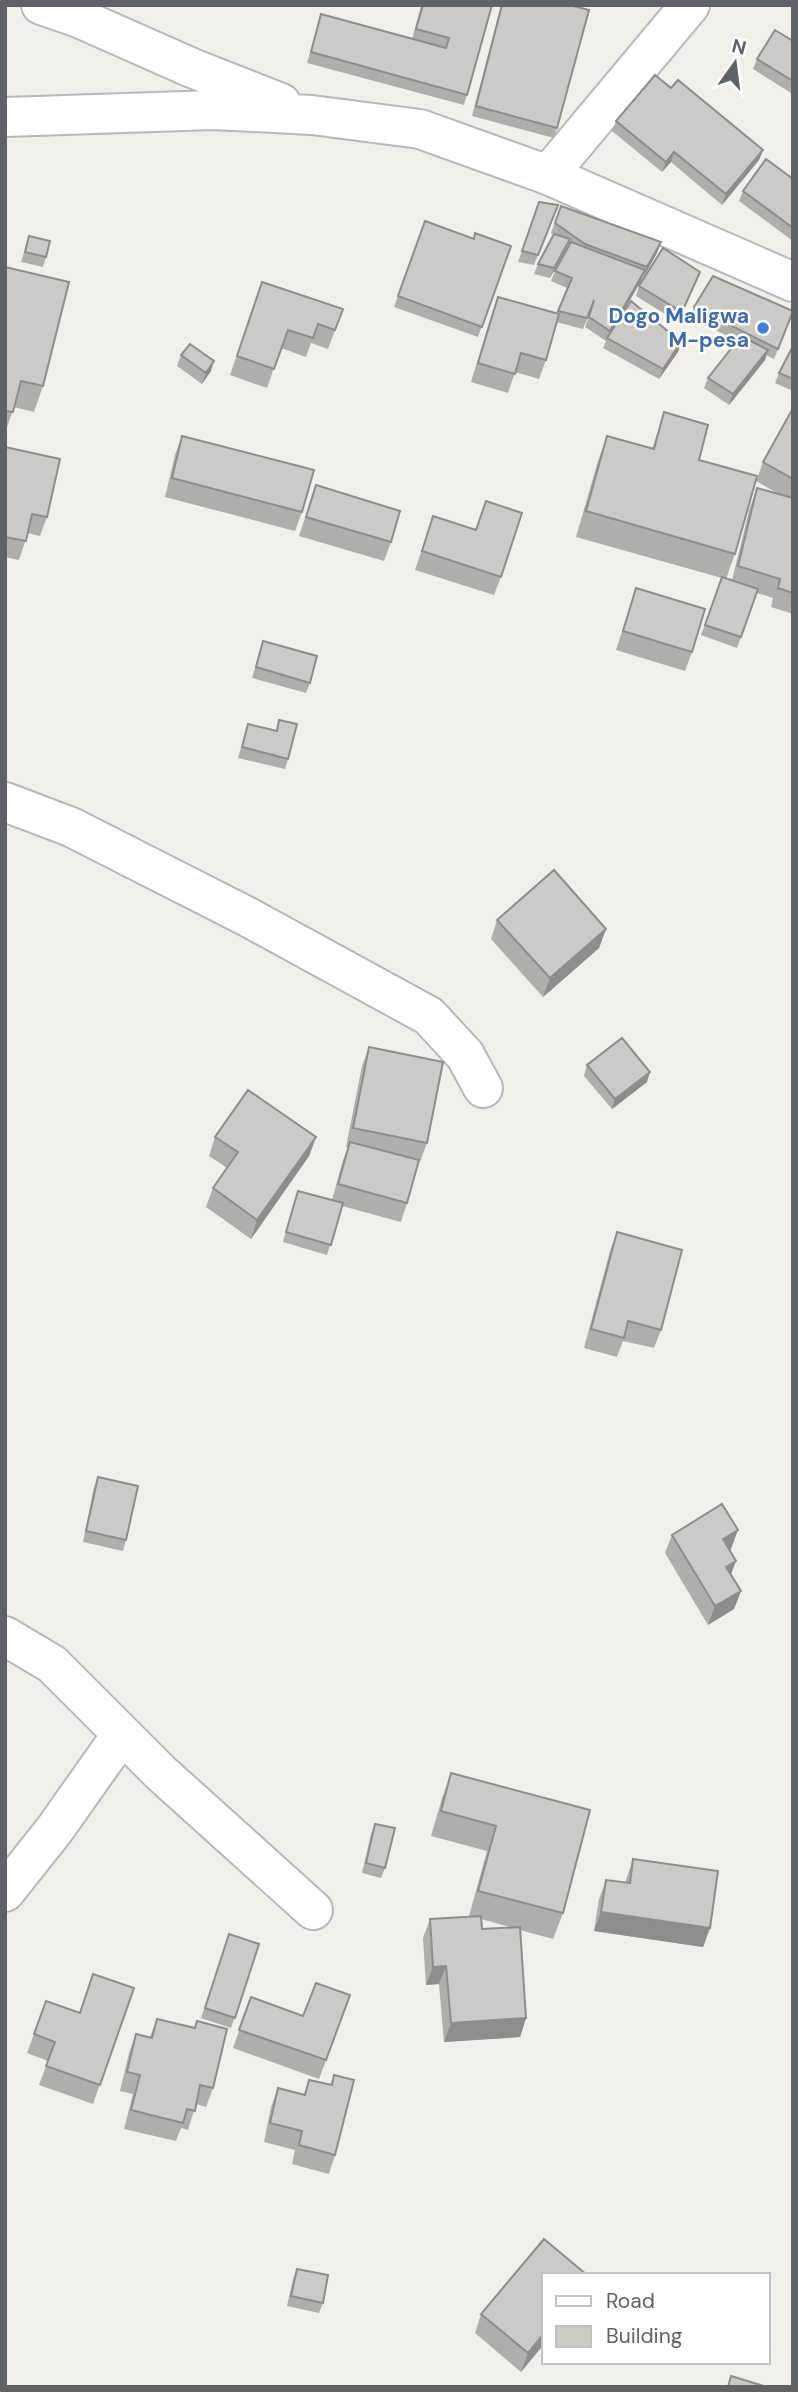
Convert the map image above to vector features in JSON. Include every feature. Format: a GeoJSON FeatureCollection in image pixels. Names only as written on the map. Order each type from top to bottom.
{"type":"FeatureCollection","features":[{"type":"Feature","properties":{"kind":"street"},"geometry":{"type":"LineString","coordinates":[[41,5],[79,18],[192,68],[312,115]]}},
{"type":"Feature","properties":{"kind":"street"},"geometry":{"type":"LineString","coordinates":[[548,175],[690,5]]}},
{"type":"Feature","properties":{"kind":"street"},"geometry":{"type":"LineString","coordinates":[[5,117],[214,110],[312,115],[420,130],[548,175],[793,282]]}},
{"type":"Feature","properties":{"kind":"street"},"geometry":{"type":"LineString","coordinates":[[5,802],[71,827],[246,916],[429,1016],[465,1055],[483,1088]]}},
{"type":"Feature","properties":{"kind":"street"},"geometry":{"type":"LineString","coordinates":[[5,1636],[52,1664],[161,1773],[313,1910]]}},
{"type":"Feature","properties":{"kind":"street"},"geometry":{"type":"LineString","coordinates":[[5,1892],[55,1829],[122,1734]]}},
{"type":"Feature","properties":{"kind":"building"},"geometry":{"type":"Polygon","coordinates":[[[423,5],[492,5],[467,95],[311,52],[321,14],[446,48],[449,38],[416,29],[423,5]]]}},
{"type":"Feature","properties":{"kind":"building"},"geometry":{"type":"Polygon","coordinates":[[[502,5],[570,5],[589,10],[557,128],[476,106],[502,5]]]}},
{"type":"Feature","properties":{"kind":"building"},"geometry":{"type":"Polygon","coordinates":[[[775,30],[793,41],[793,81],[757,59],[775,30]]]}},
{"type":"Feature","properties":{"kind":"building"},"geometry":{"type":"Polygon","coordinates":[[[655,75],[671,88],[678,80],[763,150],[726,194],[674,152],[666,162],[616,121],[655,75]]]}},
{"type":"Feature","properties":{"kind":"building"},"geometry":{"type":"Polygon","coordinates":[[[766,159],[793,179],[793,228],[743,191],[766,159]]]}},
{"type":"Feature","properties":{"kind":"building"},"geometry":{"type":"Polygon","coordinates":[[[539,202],[558,205],[538,255],[522,251],[539,202]]]}},
{"type":"Feature","properties":{"kind":"building"},"geometry":{"type":"Polygon","coordinates":[[[561,206],[661,242],[647,267],[585,244],[555,223],[561,206]]]}},
{"type":"Feature","properties":{"kind":"building"},"geometry":{"type":"Polygon","coordinates":[[[425,221],[474,239],[475,233],[511,246],[482,327],[398,296],[425,221]]]}},
{"type":"Feature","properties":{"kind":"building"},"geometry":{"type":"Polygon","coordinates":[[[554,234],[570,239],[554,268],[538,264],[554,234]]]}},
{"type":"Feature","properties":{"kind":"building"},"geometry":{"type":"Polygon","coordinates":[[[29,236],[50,241],[46,257],[25,252],[29,236]]]}},
{"type":"Feature","properties":{"kind":"building"},"geometry":{"type":"Polygon","coordinates":[[[571,242],[645,270],[610,331],[589,317],[594,300],[587,318],[558,311],[572,278],[555,271],[571,242]]]}},
{"type":"Feature","properties":{"kind":"building"},"geometry":{"type":"Polygon","coordinates":[[[663,248],[700,272],[682,312],[639,286],[663,248]]]}},
{"type":"Feature","properties":{"kind":"building"},"geometry":{"type":"Polygon","coordinates":[[[5,267],[69,282],[43,386],[21,381],[13,412],[5,411],[5,267]]]}},
{"type":"Feature","properties":{"kind":"building"},"geometry":{"type":"Polygon","coordinates":[[[713,276],[793,311],[778,349],[694,307],[713,276]]]}},
{"type":"Feature","properties":{"kind":"building"},"geometry":{"type":"Polygon","coordinates":[[[262,282],[343,309],[335,330],[318,324],[313,338],[288,330],[274,369],[237,356],[262,282]]]}},
{"type":"Feature","properties":{"kind":"building"},"geometry":{"type":"Polygon","coordinates":[[[498,297],[559,314],[546,360],[521,353],[515,374],[478,363],[498,297]]]}},
{"type":"Feature","properties":{"kind":"building"},"geometry":{"type":"Polygon","coordinates":[[[631,301],[681,342],[663,369],[607,338],[631,301]]]}},
{"type":"Feature","properties":{"kind":"building"},"geometry":{"type":"Polygon","coordinates":[[[741,336],[768,350],[733,394],[708,378],[741,336]]]}},
{"type":"Feature","properties":{"kind":"building"},"geometry":{"type":"Polygon","coordinates":[[[190,344],[214,361],[206,373],[181,355],[190,344]]]}},
{"type":"Feature","properties":{"kind":"building"},"geometry":{"type":"Polygon","coordinates":[[[793,346],[793,379],[779,373],[793,346]]]}},
{"type":"Feature","properties":{"kind":"building"},"geometry":{"type":"Polygon","coordinates":[[[793,408],[793,479],[763,462],[793,408]]]}},
{"type":"Feature","properties":{"kind":"building"},"geometry":{"type":"Polygon","coordinates":[[[664,412],[708,425],[699,460],[757,476],[735,554],[586,511],[607,436],[654,449],[664,412]]]}},
{"type":"Feature","properties":{"kind":"building"},"geometry":{"type":"Polygon","coordinates":[[[182,436],[314,470],[302,512],[172,478],[182,436]]]}},
{"type":"Feature","properties":{"kind":"building"},"geometry":{"type":"Polygon","coordinates":[[[5,447],[60,459],[47,517],[32,514],[26,541],[5,537],[5,447]]]}},
{"type":"Feature","properties":{"kind":"building"},"geometry":{"type":"Polygon","coordinates":[[[316,485],[400,511],[391,542],[306,517],[316,485]]]}},
{"type":"Feature","properties":{"kind":"building"},"geometry":{"type":"Polygon","coordinates":[[[757,488],[793,498],[793,593],[778,588],[780,579],[738,566],[757,488]]]}},
{"type":"Feature","properties":{"kind":"building"},"geometry":{"type":"Polygon","coordinates":[[[486,501],[522,513],[501,577],[422,551],[433,516],[476,530],[486,501]]]}},
{"type":"Feature","properties":{"kind":"building"},"geometry":{"type":"Polygon","coordinates":[[[722,577],[758,589],[741,637],[705,625],[722,577]]]}},
{"type":"Feature","properties":{"kind":"building"},"geometry":{"type":"Polygon","coordinates":[[[636,588],[705,609],[692,652],[623,631],[636,588]]]}},
{"type":"Feature","properties":{"kind":"building"},"geometry":{"type":"Polygon","coordinates":[[[263,641],[317,656],[310,683],[256,667],[263,641]]]}},
{"type":"Feature","properties":{"kind":"building"},"geometry":{"type":"Polygon","coordinates":[[[279,720],[297,724],[288,759],[242,747],[248,724],[277,731],[279,720]]]}},
{"type":"Feature","properties":{"kind":"building"},"geometry":{"type":"Polygon","coordinates":[[[554,870],[606,929],[550,978],[497,920],[554,870]]]}},
{"type":"Feature","properties":{"kind":"building"},"geometry":{"type":"Polygon","coordinates":[[[622,1038],[650,1072],[615,1099],[587,1065],[622,1038]]]}},
{"type":"Feature","properties":{"kind":"building"},"geometry":{"type":"Polygon","coordinates":[[[369,1047],[443,1062],[427,1143],[353,1128],[369,1047]]]}},
{"type":"Feature","properties":{"kind":"building"},"geometry":{"type":"Polygon","coordinates":[[[248,1090],[316,1137],[257,1220],[213,1188],[238,1152],[215,1137],[248,1090]]]}},
{"type":"Feature","properties":{"kind":"building"},"geometry":{"type":"Polygon","coordinates":[[[350,1142],[419,1160],[407,1203],[338,1184],[350,1142]]]}},
{"type":"Feature","properties":{"kind":"building"},"geometry":{"type":"Polygon","coordinates":[[[298,1191],[343,1203],[331,1245],[286,1232],[298,1191]]]}},
{"type":"Feature","properties":{"kind":"building"},"geometry":{"type":"Polygon","coordinates":[[[617,1232],[682,1250],[661,1330],[628,1321],[624,1338],[591,1329],[617,1232]]]}},
{"type":"Feature","properties":{"kind":"building"},"geometry":{"type":"Polygon","coordinates":[[[98,1477],[138,1486],[126,1540],[86,1531],[98,1477]]]}},
{"type":"Feature","properties":{"kind":"building"},"geometry":{"type":"Polygon","coordinates":[[[722,1504],[738,1530],[723,1539],[736,1561],[726,1567],[741,1591],[715,1606],[672,1535],[722,1504]]]}},
{"type":"Feature","properties":{"kind":"building"},"geometry":{"type":"Polygon","coordinates":[[[451,1773],[590,1810],[563,1913],[478,1891],[496,1826],[441,1811],[451,1773]]]}},
{"type":"Feature","properties":{"kind":"building"},"geometry":{"type":"Polygon","coordinates":[[[375,1824],[395,1828],[385,1868],[366,1863],[375,1824]]]}},
{"type":"Feature","properties":{"kind":"building"},"geometry":{"type":"Polygon","coordinates":[[[633,1859],[718,1871],[710,1928],[601,1912],[606,1880],[630,1883],[633,1859]]]}},
{"type":"Feature","properties":{"kind":"building"},"geometry":{"type":"Polygon","coordinates":[[[481,1916],[482,1929],[520,1927],[526,2018],[451,2023],[446,1966],[433,1967],[430,1919],[481,1916]]]}},
{"type":"Feature","properties":{"kind":"building"},"geometry":{"type":"Polygon","coordinates":[[[229,1934],[259,1944],[235,2018],[205,2008],[229,1934]]]}},
{"type":"Feature","properties":{"kind":"building"},"geometry":{"type":"Polygon","coordinates":[[[93,1974],[134,1988],[100,2085],[46,2066],[55,2042],[34,2034],[46,2001],[80,2013],[93,1974]]]}},
{"type":"Feature","properties":{"kind":"building"},"geometry":{"type":"Polygon","coordinates":[[[316,1983],[350,1995],[326,2060],[239,2030],[251,1997],[303,2016],[316,1983]]]}},
{"type":"Feature","properties":{"kind":"building"},"geometry":{"type":"Polygon","coordinates":[[[157,2019],[195,2028],[197,2021],[227,2029],[213,2088],[200,2085],[195,2111],[187,2109],[183,2123],[131,2110],[140,2075],[127,2072],[136,2034],[152,2038],[157,2019]]]}},
{"type":"Feature","properties":{"kind":"building"},"geometry":{"type":"Polygon","coordinates":[[[334,2075],[354,2080],[335,2155],[299,2145],[302,2131],[270,2123],[278,2088],[305,2095],[309,2080],[332,2085],[334,2075]]]}},
{"type":"Feature","properties":{"kind":"building"},"geometry":{"type":"Polygon","coordinates":[[[544,2239],[585,2273],[542,2273],[542,2336],[528,2353],[481,2314],[544,2239]]]}},
{"type":"Feature","properties":{"kind":"building"},"geometry":{"type":"Polygon","coordinates":[[[297,2269],[328,2275],[323,2303],[291,2296],[297,2269]]]}},
{"type":"Feature","properties":{"kind":"building"},"geometry":{"type":"Polygon","coordinates":[[[731,2376],[767,2387],[728,2387],[731,2376]]]}},
{"type":"Feature","properties":{"kind":"place","name":"Dogo Maligwa M-pesa"},"geometry":{"type":"Point","coordinates":[763,328]}}]}
